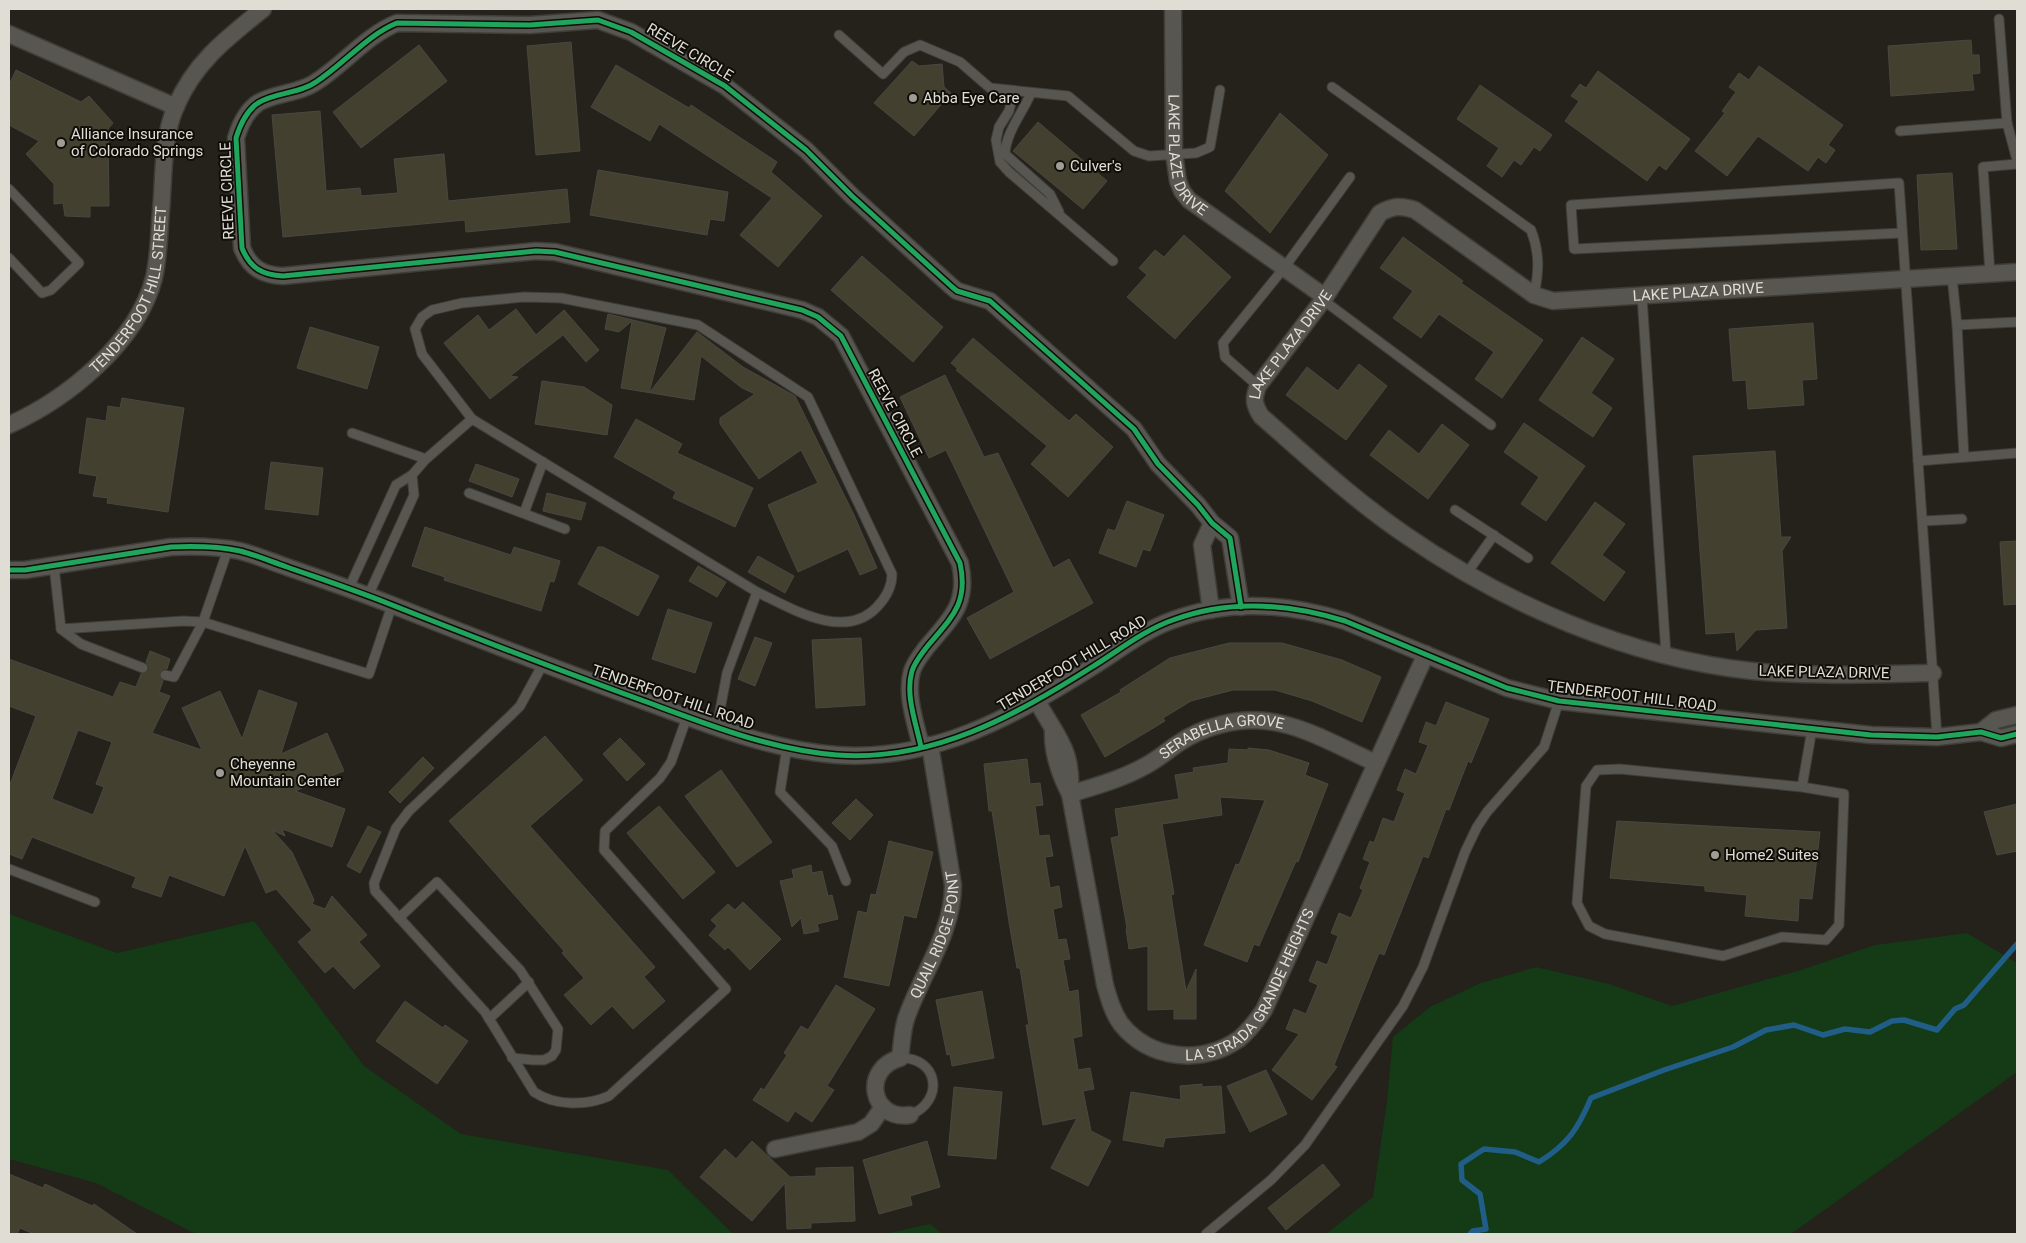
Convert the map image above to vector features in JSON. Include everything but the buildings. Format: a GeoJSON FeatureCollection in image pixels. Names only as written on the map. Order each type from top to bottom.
{"type":"FeatureCollection","features":[{"type":"Feature","properties":{"kind":"street","name":"TENDERFOOT HILL STREET"},"geometry":{"type":"LineString","coordinates":[[9,425],[46,406],[71,387],[100,362],[137,319],[153,279],[157,260],[166,147],[169,127],[176,107],[199,65],[216,48],[263,9]]}},
{"type":"Feature","properties":{"kind":"street","name":"LAKE PLAZE DRIVE"},"geometry":{"type":"LineString","coordinates":[[1173,9],[1174,154],[1178,181],[1182,191],[1189,200],[1324,299]]}},
{"type":"Feature","properties":{"kind":"street","name":"REEVE CIRCLE"},"geometry":{"type":"LineString","coordinates":[[926,746],[910,691],[910,681],[918,657],[960,604],[964,581],[960,563],[841,336],[831,326],[802,310],[555,252],[536,251],[283,276],[260,272],[246,259],[242,248],[236,138],[240,125],[247,114],[258,104],[315,83],[383,30],[397,23],[530,25],[582,20],[613,24],[631,32],[725,86],[806,150],[852,196],[957,291],[990,302],[1134,428],[1158,464],[1198,505],[1212,523],[1230,538],[1241,607]]}},
{"type":"Feature","properties":{"kind":"street"},"geometry":{"type":"LineString","coordinates":[[10,36],[176,107]]}},
{"type":"Feature","properties":{"kind":"street","name":"LAKE PLAZA DRIVE"},"geometry":{"type":"LineString","coordinates":[[1933,673],[1786,674],[1750,671],[1666,654],[1600,635],[1527,606],[1466,573],[1404,534],[1372,511],[1261,416],[1254,406],[1254,397],[1258,386],[1324,299],[1380,213],[1392,206],[1403,206],[1415,210],[1534,296],[1553,301],[1642,297],[2017,272]]}},
{"type":"Feature","properties":{"kind":"street"},"geometry":{"type":"LineString","coordinates":[[1211,610],[1202,546],[1212,523]]}},
{"type":"Feature","properties":{"kind":"street","name":"TENDERFOOT HILL ROAD"},"geometry":{"type":"LineString","coordinates":[[9,570],[54,566],[171,547],[194,546],[241,551],[349,588],[543,664],[687,717],[787,747],[846,755],[871,754],[926,746],[988,726],[1037,701],[1148,632],[1170,621],[1211,610],[1267,606],[1320,613],[1507,688],[1559,701],[1871,735],[1938,737],[1981,732],[2000,738],[2017,734]]}},
{"type":"Feature","properties":{"kind":"street","name":"LA STRADA GRANDE HEIGHTS"},"geometry":{"type":"LineString","coordinates":[[1037,701],[1053,730],[1052,744],[1060,775],[1070,794],[1105,985],[1114,1012],[1122,1024],[1145,1045],[1164,1052],[1184,1056],[1204,1055],[1239,1039],[1252,1028],[1264,1010],[1426,654]]}},
{"type":"Feature","properties":{"kind":"street","name":"TENDERFOOT HILL ROAD"},"geometry":{"type":"LineString","coordinates":[[1981,732],[1996,720],[2017,716]]}},
{"type":"Feature","properties":{"kind":"street","name":"SERABELLA GROVE"},"geometry":{"type":"LineString","coordinates":[[1070,794],[1126,776],[1146,766],[1196,734],[1214,727],[1251,721],[1267,721],[1290,726],[1376,763]]}},
{"type":"Feature","properties":{"kind":"street","name":"QUAIL RIDGE POINT"},"geometry":{"type":"LineString","coordinates":[[900,1058],[906,1017],[948,921],[953,903],[953,885],[926,746]]}},
{"type":"Feature","properties":{"kind":"street"},"geometry":{"type":"LineString","coordinates":[[900,1058],[886,1064],[877,1076],[876,1097],[883,1107],[894,1114],[910,1115]]}},
{"type":"Feature","properties":{"kind":"street"},"geometry":{"type":"LineString","coordinates":[[775,1149],[858,1132],[871,1124],[883,1107]]}},
{"type":"Feature","properties":{"kind":"lane"},"geometry":{"type":"LineString","coordinates":[[1990,274],[1983,167],[2017,162],[2007,123],[1999,19]]}},
{"type":"Feature","properties":{"kind":"lane"},"geometry":{"type":"LineString","coordinates":[[839,35],[883,74],[904,52],[920,45],[960,62],[990,88],[1068,96],[1134,151],[1149,156],[1196,153],[1210,147],[1220,90]]}},
{"type":"Feature","properties":{"kind":"lane"},"geometry":{"type":"LineString","coordinates":[[1332,87],[1531,230],[1538,251],[1538,279],[1534,296]]}},
{"type":"Feature","properties":{"kind":"lane"},"geometry":{"type":"LineString","coordinates":[[1014,91],[1009,111],[999,127],[996,140],[996,152],[1000,162],[1112,261]]}},
{"type":"Feature","properties":{"kind":"lane"},"geometry":{"type":"LineString","coordinates":[[1031,93],[1021,115],[1010,131],[1005,154],[1050,194],[1062,218]]}},
{"type":"Feature","properties":{"kind":"lane"},"geometry":{"type":"LineString","coordinates":[[1900,132],[2007,123]]}},
{"type":"Feature","properties":{"kind":"lane"},"geometry":{"type":"LineString","coordinates":[[1258,386],[1225,357],[1223,343],[1284,268],[1350,177]]}},
{"type":"Feature","properties":{"kind":"lane"},"geometry":{"type":"LineString","coordinates":[[1902,233],[1574,249],[1571,205],[1899,183],[1938,737]]}},
{"type":"Feature","properties":{"kind":"lane"},"geometry":{"type":"LineString","coordinates":[[9,190],[79,263],[51,290],[42,294],[9,258]]}},
{"type":"Feature","properties":{"kind":"lane"},"geometry":{"type":"LineString","coordinates":[[1952,277],[1957,325],[1964,457]]}},
{"type":"Feature","properties":{"kind":"lane"},"geometry":{"type":"LineString","coordinates":[[524,297],[561,298],[698,325],[808,397],[892,574],[890,590],[884,600],[863,618],[847,622],[810,617],[757,592],[543,462],[472,419],[422,354],[417,343],[415,329],[422,316],[432,310],[462,303],[524,297]]}},
{"type":"Feature","properties":{"kind":"lane"},"geometry":{"type":"LineString","coordinates":[[1642,297],[1666,654]]}},
{"type":"Feature","properties":{"kind":"lane"},"geometry":{"type":"LineString","coordinates":[[1324,299],[1491,425]]}},
{"type":"Feature","properties":{"kind":"lane"},"geometry":{"type":"LineString","coordinates":[[1957,325],[2017,322]]}},
{"type":"Feature","properties":{"kind":"lane"},"geometry":{"type":"LineString","coordinates":[[349,588],[396,485],[412,475],[426,459],[472,419]]}},
{"type":"Feature","properties":{"kind":"lane"},"geometry":{"type":"LineString","coordinates":[[352,433],[426,459]]}},
{"type":"Feature","properties":{"kind":"lane"},"geometry":{"type":"LineString","coordinates":[[1918,461],[2017,453]]}},
{"type":"Feature","properties":{"kind":"lane"},"geometry":{"type":"LineString","coordinates":[[524,513],[543,462]]}},
{"type":"Feature","properties":{"kind":"lane"},"geometry":{"type":"LineString","coordinates":[[368,596],[414,495],[412,475]]}},
{"type":"Feature","properties":{"kind":"lane"},"geometry":{"type":"LineString","coordinates":[[469,493],[566,529]]}},
{"type":"Feature","properties":{"kind":"lane"},"geometry":{"type":"LineString","coordinates":[[1455,510],[1528,558]]}},
{"type":"Feature","properties":{"kind":"lane"},"geometry":{"type":"LineString","coordinates":[[1923,522],[1962,519]]}},
{"type":"Feature","properties":{"kind":"lane"},"geometry":{"type":"LineString","coordinates":[[1466,573],[1494,535]]}},
{"type":"Feature","properties":{"kind":"lane"},"geometry":{"type":"LineString","coordinates":[[165,675],[174,677],[203,622],[228,549]]}},
{"type":"Feature","properties":{"kind":"lane"},"geometry":{"type":"LineString","coordinates":[[54,566],[61,629],[81,644],[143,668]]}},
{"type":"Feature","properties":{"kind":"lane"},"geometry":{"type":"LineString","coordinates":[[717,726],[727,673],[757,592]]}},
{"type":"Feature","properties":{"kind":"lane"},"geometry":{"type":"LineString","coordinates":[[61,629],[182,620],[203,622],[370,674],[392,605]]}},
{"type":"Feature","properties":{"kind":"lane"},"geometry":{"type":"LineString","coordinates":[[543,664],[520,706],[409,811],[396,828],[374,883],[375,891],[489,1019],[534,1092],[542,1098],[556,1102],[598,1100],[619,1088],[726,989],[604,850],[605,831],[660,778],[671,762],[687,717]]}},
{"type":"Feature","properties":{"kind":"lane"},"geometry":{"type":"LineString","coordinates":[[1206,1234],[1270,1180],[1305,1145],[1403,1006],[1423,967],[1465,852],[1477,827],[1544,747],[1559,701]]}},
{"type":"Feature","properties":{"kind":"lane"},"geometry":{"type":"LineString","coordinates":[[1802,788],[1812,729]]}},
{"type":"Feature","properties":{"kind":"lane"},"geometry":{"type":"LineString","coordinates":[[787,747],[780,792],[832,846],[846,881]]}},
{"type":"Feature","properties":{"kind":"lane"},"geometry":{"type":"LineString","coordinates":[[1620,769],[1802,788],[1844,794],[1839,925],[1826,940],[1782,937],[1723,956],[1605,934],[1589,926],[1577,903],[1586,786],[1597,770],[1620,769]]}},
{"type":"Feature","properties":{"kind":"lane"},"geometry":{"type":"LineString","coordinates":[[9,869],[95,902]]}},
{"type":"Feature","properties":{"kind":"lane"},"geometry":{"type":"LineString","coordinates":[[399,918],[437,882],[520,970],[558,1029],[556,1050],[552,1056],[544,1060],[512,1058]]}},
{"type":"Feature","properties":{"kind":"lane"},"geometry":{"type":"LineString","coordinates":[[489,1019],[529,982]]}},
{"type":"Feature","properties":{"kind":"lane"},"geometry":{"type":"LineString","coordinates":[[900,1058],[924,1064],[932,1078],[934,1089],[930,1100],[924,1108],[910,1115]]}},
{"type":"Feature","properties":{"kind":"green space"},"geometry":{"type":"Polygon","coordinates":[[[9,914],[117,953],[254,921],[364,1066],[461,1134],[668,1170],[733,1234],[196,1234],[96,1183],[9,1159],[9,914]]]}},
{"type":"Feature","properties":{"kind":"green space"},"geometry":{"type":"Polygon","coordinates":[[[1967,933],[2017,963],[2017,1072],[1791,1234],[1326,1234],[1373,1197],[1387,1101],[1393,1037],[1430,1007],[1481,983],[1536,967],[1609,984],[1672,1006],[1801,970],[1875,945],[1967,933]]]}},
{"type":"Feature","properties":{"kind":"green space"},"geometry":{"type":"Polygon","coordinates":[[[930,1224],[942,1234],[885,1234],[930,1224]]]}},
{"type":"Feature","properties":{"kind":"waterway"},"geometry":{"type":"LineString","coordinates":[[1470,1234],[1473,1231],[1486,1229],[1480,1194],[1462,1180],[1461,1164],[1484,1149],[1515,1152],[1539,1162],[1558,1149],[1571,1135],[1591,1098],[1664,1070],[1733,1047],[1766,1030],[1794,1025],[1823,1035],[1845,1029],[1870,1032],[1892,1021],[1904,1020],[1937,1030],[1955,1009],[1964,1005],[2017,944]]}},
{"type":"Feature","properties":{"kind":"cycle path"},"geometry":{"type":"LineString","coordinates":[[921,747],[910,699],[910,680],[912,671],[920,656],[956,610],[962,589],[960,563],[841,336],[818,317],[802,310],[555,252],[536,251],[283,276],[263,272],[249,261],[242,248],[236,138],[250,110],[265,99],[302,89],[316,82],[366,42],[397,23],[530,25],[598,20],[631,32],[725,86],[806,150],[852,196],[951,286],[957,291],[990,301],[1134,429],[1158,464],[1198,505],[1212,523],[1230,538],[1241,607]]}},
{"type":"Feature","properties":{"kind":"cycle path"},"geometry":{"type":"LineString","coordinates":[[9,570],[25,570],[171,547],[223,548],[240,551],[362,594],[715,727],[788,748],[837,755],[872,755],[906,751],[939,743],[971,732],[1033,702],[1162,624],[1194,613],[1216,609],[1259,606],[1303,611],[1345,621],[1507,688],[1559,701],[1871,735],[1937,737],[1981,732],[2001,738],[2017,734]]}},
{"type":"Feature","properties":{"kind":"place","name":"Abba Eye Care"},"geometry":{"type":"Point","coordinates":[913,98]}},
{"type":"Feature","properties":{"kind":"place","name":"Alliance Insurance of Colorado Springs"},"geometry":{"type":"Point","coordinates":[61,143]}},
{"type":"Feature","properties":{"kind":"place","name":"Culver's"},"geometry":{"type":"Point","coordinates":[1060,166]}},
{"type":"Feature","properties":{"kind":"place","name":"Cheyenne Mountain Center"},"geometry":{"type":"Point","coordinates":[220,773]}},
{"type":"Feature","properties":{"kind":"place","name":"Home2 Suites"},"geometry":{"type":"Point","coordinates":[1715,855]}}]}
